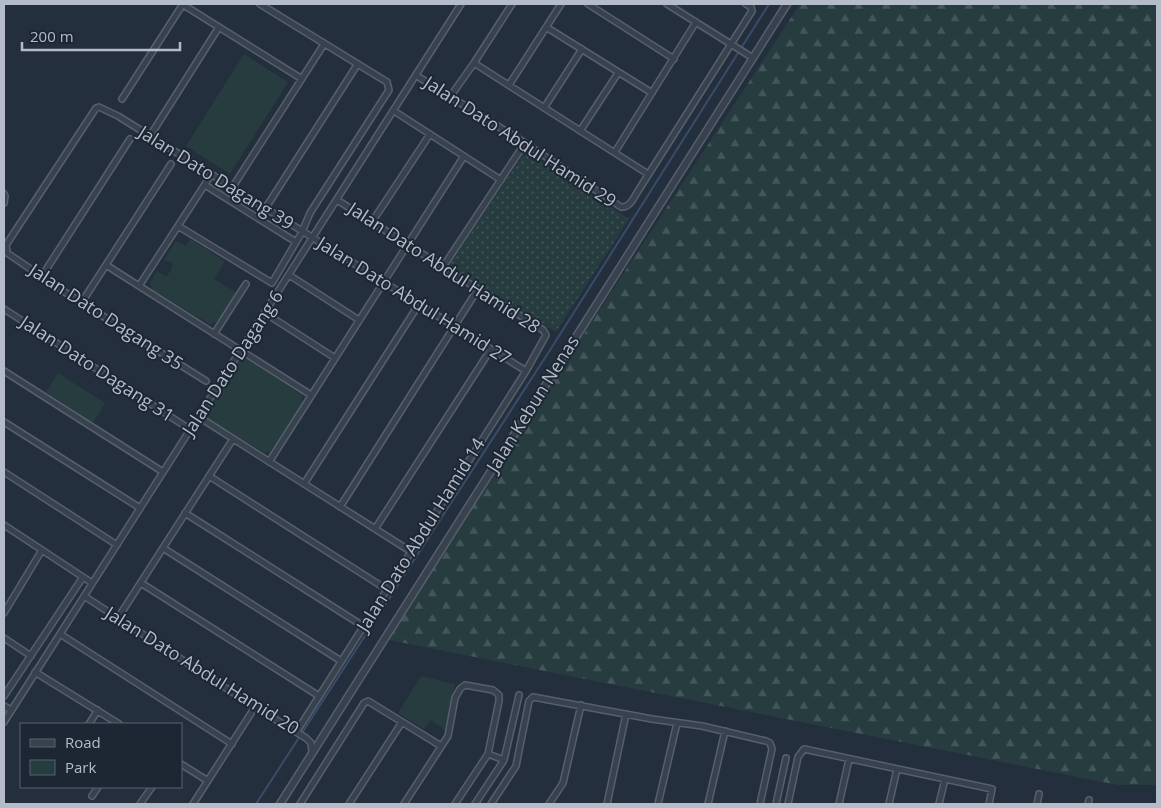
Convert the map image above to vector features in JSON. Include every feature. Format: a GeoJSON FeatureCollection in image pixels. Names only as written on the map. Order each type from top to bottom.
{"type":"FeatureCollection","features":[{"type":"Feature","properties":{"kind":"street"},"geometry":{"type":"LineString","coordinates":[[122,99],[182,4],[302,79]]}},
{"type":"Feature","properties":{"kind":"street"},"geometry":{"type":"LineString","coordinates":[[178,226],[272,283],[302,232],[310,213],[389,90],[387,82],[260,4]]}},
{"type":"Feature","properties":{"kind":"street","name":"Jalan Dato Dagang 6"},"geometry":{"type":"LineString","coordinates":[[4,722],[461,4]]}},
{"type":"Feature","properties":{"kind":"street"},"geometry":{"type":"LineString","coordinates":[[450,97],[512,4]]}},
{"type":"Feature","properties":{"kind":"street"},"geometry":{"type":"LineString","coordinates":[[509,85],[561,4]]}},
{"type":"Feature","properties":{"kind":"street"},"geometry":{"type":"LineString","coordinates":[[588,4],[674,59]]}},
{"type":"Feature","properties":{"kind":"street"},"geometry":{"type":"LineString","coordinates":[[667,4],[753,58]]}},
{"type":"Feature","properties":{"kind":"street"},"geometry":{"type":"LineString","coordinates":[[474,63],[648,174],[752,9],[746,4]]}},
{"type":"Feature","properties":{"kind":"street","name":"Jalan Kebun Nenas"},"geometry":{"type":"LineString","coordinates":[[280,804],[787,4]]}},
{"type":"Feature","properties":{"kind":"street"},"geometry":{"type":"LineString","coordinates":[[615,152],[696,22]]}},
{"type":"Feature","properties":{"kind":"street"},"geometry":{"type":"LineString","coordinates":[[150,136],[219,27]]}},
{"type":"Feature","properties":{"kind":"street"},"geometry":{"type":"LineString","coordinates":[[546,27],[652,93]]}},
{"type":"Feature","properties":{"kind":"street"},"geometry":{"type":"LineString","coordinates":[[232,188],[324,44]]}},
{"type":"Feature","properties":{"kind":"street"},"geometry":{"type":"LineString","coordinates":[[544,108],[582,50]]}},
{"type":"Feature","properties":{"kind":"street"},"geometry":{"type":"LineString","coordinates":[[266,209],[357,65]]}},
{"type":"Feature","properties":{"kind":"street"},"geometry":{"type":"LineString","coordinates":[[580,131],[618,72]]}},
{"type":"Feature","properties":{"kind":"street","name":"Jalan Dato Abdul Hamid 29"},"geometry":{"type":"LineString","coordinates":[[416,76],[525,143],[622,207],[628,206],[648,174]]}},
{"type":"Feature","properties":{"kind":"street","name":"Jalan Dato Dagang 39"},"geometry":{"type":"LineString","coordinates":[[52,176],[96,108],[102,107],[302,232]]}},
{"type":"Feature","properties":{"kind":"street"},"geometry":{"type":"LineString","coordinates":[[394,111],[501,180]]}},
{"type":"Feature","properties":{"kind":"street"},"geometry":{"type":"LineString","coordinates":[[372,222],[430,134]]}},
{"type":"Feature","properties":{"kind":"street"},"geometry":{"type":"LineString","coordinates":[[42,276],[130,139]]}},
{"type":"Feature","properties":{"kind":"street"},"geometry":{"type":"LineString","coordinates":[[443,267],[525,143]]}},
{"type":"Feature","properties":{"kind":"street"},"geometry":{"type":"LineString","coordinates":[[269,462],[464,156]]}},
{"type":"Feature","properties":{"kind":"street"},"geometry":{"type":"LineString","coordinates":[[82,302],[171,164]]}},
{"type":"Feature","properties":{"kind":"street"},"geometry":{"type":"LineString","coordinates":[[139,286],[211,175]]}},
{"type":"Feature","properties":{"kind":"street","name":"Jalan Dato Dagang 35"},"geometry":{"type":"LineString","coordinates":[[52,176],[6,245],[7,253],[206,381]]}},
{"type":"Feature","properties":{"kind":"street"},"geometry":{"type":"LineString","coordinates":[[205,184],[296,242]]}},
{"type":"Feature","properties":{"kind":"street"},"geometry":{"type":"LineString","coordinates":[[4,194],[6,196],[4,203]]}},
{"type":"Feature","properties":{"kind":"street","name":"Jalan Dato Abdul Hamid 28"},"geometry":{"type":"LineString","coordinates":[[337,200],[543,330],[546,335],[544,339]]}},
{"type":"Feature","properties":{"kind":"street","name":"Jalan Dato Abdul Hamid 27"},"geometry":{"type":"LineString","coordinates":[[302,232],[526,370]]}},
{"type":"Feature","properties":{"kind":"street"},"geometry":{"type":"LineString","coordinates":[[106,265],[312,395]]}},
{"type":"Feature","properties":{"kind":"street"},"geometry":{"type":"LineString","coordinates":[[289,275],[359,320]]}},
{"type":"Feature","properties":{"kind":"street"},"geometry":{"type":"LineString","coordinates":[[214,334],[246,284]]}},
{"type":"Feature","properties":{"kind":"street"},"geometry":{"type":"LineString","coordinates":[[340,507],[478,289]]}},
{"type":"Feature","properties":{"kind":"street"},"geometry":{"type":"LineString","coordinates":[[304,484],[420,304]]}},
{"type":"Feature","properties":{"kind":"street","name":"Jalan Dato Dagang 31"},"geometry":{"type":"LineString","coordinates":[[4,309],[190,430]]}},
{"type":"Feature","properties":{"kind":"street"},"geometry":{"type":"LineString","coordinates":[[265,313],[335,358]]}},
{"type":"Feature","properties":{"kind":"street","name":"Jalan Dato Abdul Hamid 14"},"geometry":{"type":"LineString","coordinates":[[297,731],[544,339]]}},
{"type":"Feature","properties":{"kind":"street"},"geometry":{"type":"LineString","coordinates":[[375,529],[491,349]]}},
{"type":"Feature","properties":{"kind":"street"},"geometry":{"type":"LineString","coordinates":[[4,371],[163,472]]}},
{"type":"Feature","properties":{"kind":"street"},"geometry":{"type":"LineString","coordinates":[[198,417],[410,551]]}},
{"type":"Feature","properties":{"kind":"street"},"geometry":{"type":"LineString","coordinates":[[4,422],[140,508]]}},
{"type":"Feature","properties":{"kind":"street"},"geometry":{"type":"LineString","coordinates":[[118,618],[233,439]]}},
{"type":"Feature","properties":{"kind":"street"},"geometry":{"type":"LineString","coordinates":[[4,472],[117,544]]}},
{"type":"Feature","properties":{"kind":"street"},"geometry":{"type":"LineString","coordinates":[[209,476],[386,589]]}},
{"type":"Feature","properties":{"kind":"street"},"geometry":{"type":"LineString","coordinates":[[185,513],[363,626]]}},
{"type":"Feature","properties":{"kind":"street"},"geometry":{"type":"LineString","coordinates":[[5,528],[92,583]]}},
{"type":"Feature","properties":{"kind":"street"},"geometry":{"type":"LineString","coordinates":[[163,548],[341,661]]}},
{"type":"Feature","properties":{"kind":"street"},"geometry":{"type":"LineString","coordinates":[[4,613],[42,550]]}},
{"type":"Feature","properties":{"kind":"street"},"geometry":{"type":"LineString","coordinates":[[4,696],[83,577]]}},
{"type":"Feature","properties":{"kind":"street"},"geometry":{"type":"LineString","coordinates":[[141,583],[319,696]]}},
{"type":"Feature","properties":{"kind":"street","name":"Jalan Dato Abdul Hamid 20"},"geometry":{"type":"LineString","coordinates":[[84,596],[255,707],[297,731],[309,740],[312,752]]}},
{"type":"Feature","properties":{"kind":"street"},"geometry":{"type":"LineString","coordinates":[[60,634],[232,744]]}},
{"type":"Feature","properties":{"kind":"street"},"geometry":{"type":"LineString","coordinates":[[4,638],[31,656]]}},
{"type":"Feature","properties":{"kind":"street"},"geometry":{"type":"LineString","coordinates":[[35,672],[118,723]]}},
{"type":"Feature","properties":{"kind":"street"},"geometry":{"type":"LineString","coordinates":[[404,804],[448,736],[455,698],[460,689],[465,686],[493,690],[499,695],[499,701],[488,754],[455,804]]}},
{"type":"Feature","properties":{"kind":"street"},"geometry":{"type":"LineString","coordinates":[[476,804],[504,760],[519,695]]}},
{"type":"Feature","properties":{"kind":"street"},"geometry":{"type":"LineString","coordinates":[[492,804],[516,766],[529,701],[533,697],[725,731],[766,741],[770,743],[772,749],[760,804]]}},
{"type":"Feature","properties":{"kind":"street"},"geometry":{"type":"LineString","coordinates":[[300,804],[364,703],[370,702],[441,746]]}},
{"type":"Feature","properties":{"kind":"street"},"geometry":{"type":"LineString","coordinates":[[549,804],[563,783],[581,705]]}},
{"type":"Feature","properties":{"kind":"street"},"geometry":{"type":"LineString","coordinates":[[4,706],[11,710]]}},
{"type":"Feature","properties":{"kind":"street"},"geometry":{"type":"LineString","coordinates":[[193,804],[255,707]]}},
{"type":"Feature","properties":{"kind":"street"},"geometry":{"type":"LineString","coordinates":[[90,723],[98,710]]}},
{"type":"Feature","properties":{"kind":"street"},"geometry":{"type":"LineString","coordinates":[[608,804],[626,714]]}},
{"type":"Feature","properties":{"kind":"street"},"geometry":{"type":"LineString","coordinates":[[350,804],[402,722]]}},
{"type":"Feature","properties":{"kind":"street"},"geometry":{"type":"LineString","coordinates":[[658,804],[677,722]]}},
{"type":"Feature","properties":{"kind":"street"},"geometry":{"type":"LineString","coordinates":[[708,804],[725,731]]}},
{"type":"Feature","properties":{"kind":"street"},"geometry":{"type":"LineString","coordinates":[[788,804],[798,757],[804,749],[992,789],[989,804]]}},
{"type":"Feature","properties":{"kind":"street"},"geometry":{"type":"LineString","coordinates":[[488,754],[504,760]]}},
{"type":"Feature","properties":{"kind":"street"},"geometry":{"type":"LineString","coordinates":[[776,804],[786,758]]}},
{"type":"Feature","properties":{"kind":"street"},"geometry":{"type":"LineString","coordinates":[[839,804],[849,760]]}},
{"type":"Feature","properties":{"kind":"street"},"geometry":{"type":"LineString","coordinates":[[182,765],[208,781]]}},
{"type":"Feature","properties":{"kind":"street"},"geometry":{"type":"LineString","coordinates":[[889,804],[897,770]]}},
{"type":"Feature","properties":{"kind":"street"},"geometry":{"type":"LineString","coordinates":[[940,804],[945,779]]}},
{"type":"Feature","properties":{"kind":"street"},"geometry":{"type":"LineString","coordinates":[[92,796],[97,788]]}},
{"type":"Feature","properties":{"kind":"street"},"geometry":{"type":"LineString","coordinates":[[140,804],[151,788]]}},
{"type":"Feature","properties":{"kind":"street"},"geometry":{"type":"LineString","coordinates":[[1037,804],[1039,794]]}},
{"type":"Feature","properties":{"kind":"green space"},"geometry":{"type":"Polygon","coordinates":[[[800,4],[1157,4],[1157,785],[1118,785],[384,639],[800,4]]]}},
{"type":"Feature","properties":{"kind":"green space"},"geometry":{"type":"Polygon","coordinates":[[[244,54],[288,82],[230,174],[186,146],[244,54]]]}},
{"type":"Feature","properties":{"kind":"green space"},"geometry":{"type":"Polygon","coordinates":[[[525,152],[629,219],[556,332],[449,266],[525,152]]]}},
{"type":"Feature","properties":{"kind":"green space"},"geometry":{"type":"Polygon","coordinates":[[[190,239],[225,261],[214,279],[236,292],[222,317],[214,323],[209,324],[152,289],[150,282],[157,271],[166,277],[172,269],[172,263],[164,260],[176,241],[186,246],[190,239]]]}},
{"type":"Feature","properties":{"kind":"green space"},"geometry":{"type":"Polygon","coordinates":[[[245,357],[302,395],[303,403],[270,452],[265,453],[205,416],[240,359],[245,357]]]}},
{"type":"Feature","properties":{"kind":"green space"},"geometry":{"type":"Polygon","coordinates":[[[58,373],[105,403],[93,423],[46,392],[58,373]]]}},
{"type":"Feature","properties":{"kind":"green space"},"geometry":{"type":"Polygon","coordinates":[[[421,676],[455,684],[445,730],[431,720],[424,729],[398,713],[421,676]]]}},
{"type":"Feature","properties":{"kind":"waterway"},"geometry":{"type":"LineString","coordinates":[[256,804],[552,347],[769,4]]}}]}
